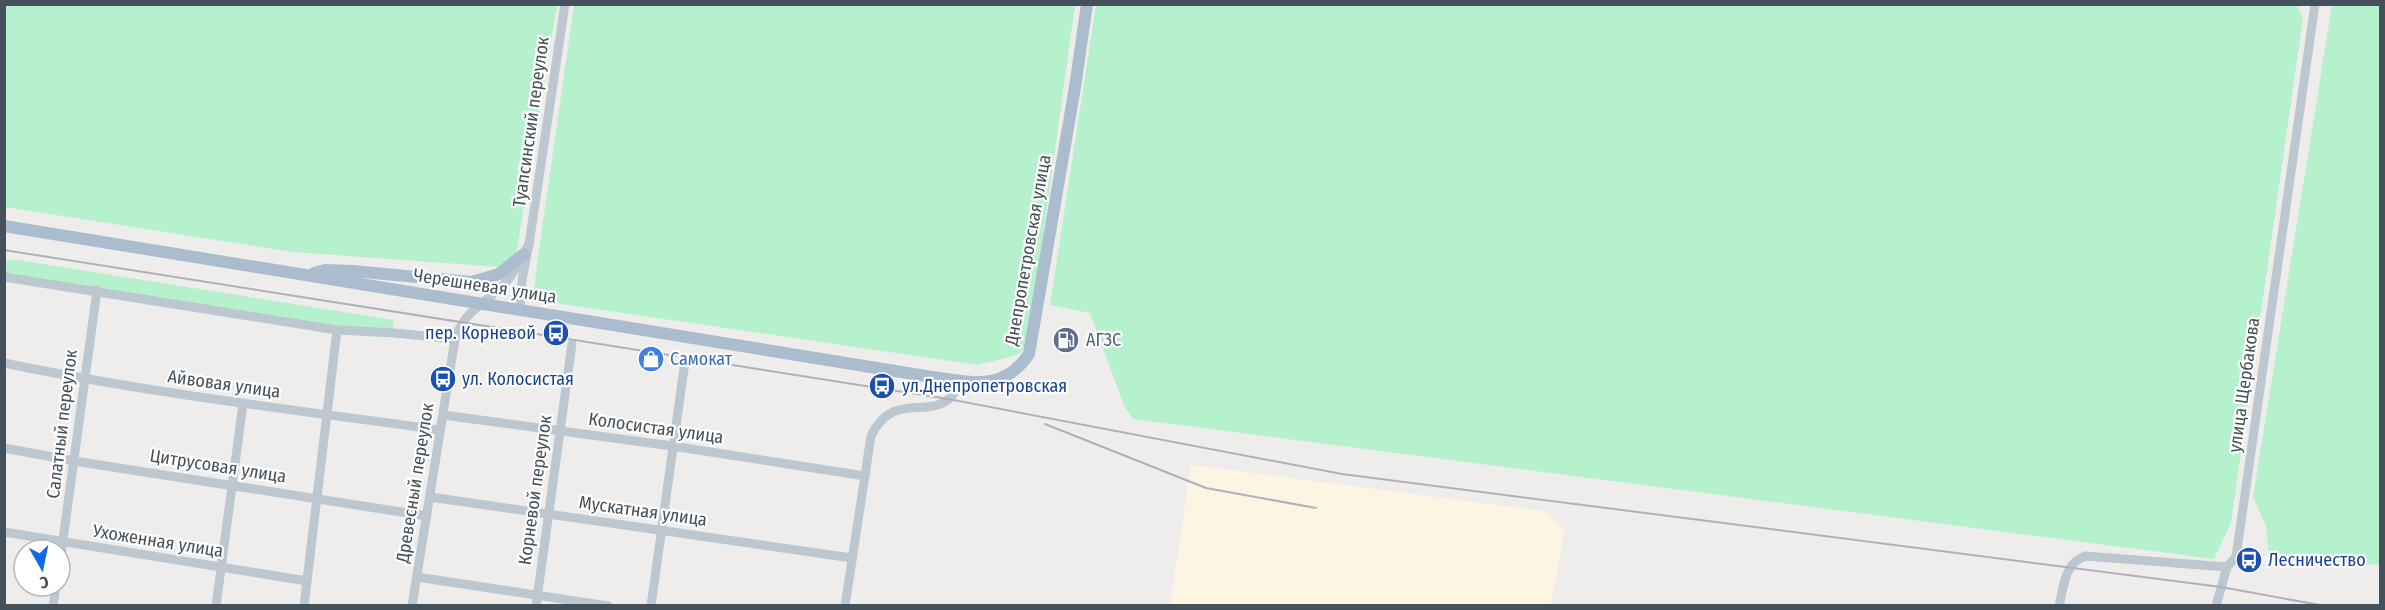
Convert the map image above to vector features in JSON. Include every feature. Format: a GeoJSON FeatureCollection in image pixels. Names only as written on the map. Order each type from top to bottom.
{"type":"FeatureCollection","features":[{"type":"Feature","properties":{"kind":"main road","name":"Днепропетровская улица"},"geometry":{"type":"LineString","coordinates":[[959,380],[979,383],[997,381],[1020,368],[1029,354],[1087,4]]}},
{"type":"Feature","properties":{"kind":"main road","name":"Черешневая улица"},"geometry":{"type":"LineString","coordinates":[[4,226],[481,305],[520,309],[959,380]]}},
{"type":"Feature","properties":{"kind":"main road"},"geometry":{"type":"LineString","coordinates":[[303,275],[326,270],[352,271],[471,282],[499,274],[527,249]]}},
{"type":"Feature","properties":{"kind":"street","name":"Туапсинский переулок"},"geometry":{"type":"LineString","coordinates":[[520,309],[522,280],[565,4]]}},
{"type":"Feature","properties":{"kind":"street","name":"улица Щербакова"},"geometry":{"type":"LineString","coordinates":[[2216,606],[2227,567],[2236,557],[2315,4]]}},
{"type":"Feature","properties":{"kind":"street","name":"Туапсинский переулок"},"geometry":{"type":"LineString","coordinates":[[481,305],[509,279],[527,249]]}},
{"type":"Feature","properties":{"kind":"street"},"geometry":{"type":"LineString","coordinates":[[4,277],[337,330],[455,339]]}},
{"type":"Feature","properties":{"kind":"street","name":"Салатный переулок"},"geometry":{"type":"LineString","coordinates":[[64,538],[97,290]]}},
{"type":"Feature","properties":{"kind":"street","name":"Древесный переулок"},"geometry":{"type":"LineString","coordinates":[[412,606],[455,339],[460,323],[481,305]]}},
{"type":"Feature","properties":{"kind":"street"},"geometry":{"type":"LineString","coordinates":[[304,606],[337,330]]}},
{"type":"Feature","properties":{"kind":"street","name":"Корневой переулок"},"geometry":{"type":"LineString","coordinates":[[537,601],[572,344]]}},
{"type":"Feature","properties":{"kind":"street"},"geometry":{"type":"LineString","coordinates":[[651,606],[685,361]]}},
{"type":"Feature","properties":{"kind":"street","name":"Айвовая улица"},"geometry":{"type":"LineString","coordinates":[[4,363],[84,380],[440,430]]}},
{"type":"Feature","properties":{"kind":"street"},"geometry":{"type":"LineString","coordinates":[[845,606],[871,436],[877,422],[889,413],[904,408],[938,405],[952,396],[959,380]]}},
{"type":"Feature","properties":{"kind":"street"},"geometry":{"type":"LineString","coordinates":[[216,606],[230,485],[243,404]]}},
{"type":"Feature","properties":{"kind":"street","name":"Колосистая улица"},"geometry":{"type":"LineString","coordinates":[[443,415],[865,476]]}},
{"type":"Feature","properties":{"kind":"street","name":"Цитрусовая улица"},"geometry":{"type":"LineString","coordinates":[[4,448],[426,516]]}},
{"type":"Feature","properties":{"kind":"street","name":"Мускатная улица"},"geometry":{"type":"LineString","coordinates":[[430,497],[852,558]]}},
{"type":"Feature","properties":{"kind":"street","name":"Ухоженная улица"},"geometry":{"type":"LineString","coordinates":[[4,532],[36,538]]}},
{"type":"Feature","properties":{"kind":"street","name":"Ухоженная улица"},"geometry":{"type":"LineString","coordinates":[[72,544],[307,581]]}},
{"type":"Feature","properties":{"kind":"street"},"geometry":{"type":"LineString","coordinates":[[2059,606],[2068,568],[2074,560],[2085,556],[2227,567]]}},
{"type":"Feature","properties":{"kind":"street"},"geometry":{"type":"LineString","coordinates":[[417,577],[537,601],[608,606]]}},
{"type":"Feature","properties":{"kind":"shaded area"},"geometry":{"type":"Polygon","coordinates":[[[1191,465],[1544,511],[1564,531],[1551,605],[1170,605],[1191,465]]]}},
{"type":"Feature","properties":{"kind":"green space"},"geometry":{"type":"Polygon","coordinates":[[[2296,4],[2303,18],[2231,523],[2214,559],[1134,419],[1125,408],[1090,313],[1050,305],[1096,5],[2296,4]]]}},
{"type":"Feature","properties":{"kind":"green space"},"geometry":{"type":"Polygon","coordinates":[[[4,5],[557,5],[514,268],[293,252],[5,207],[4,5]]]}},
{"type":"Feature","properties":{"kind":"green space"},"geometry":{"type":"Polygon","coordinates":[[[574,5],[1075,5],[1028,346],[1017,355],[978,365],[541,301],[534,290],[574,5]]]}},
{"type":"Feature","properties":{"kind":"green space"},"geometry":{"type":"Polygon","coordinates":[[[2332,5],[2380,5],[2380,565],[2269,558],[2266,526],[2253,497],[2332,5]]]}},
{"type":"Feature","properties":{"kind":"green space"},"geometry":{"type":"Polygon","coordinates":[[[12,259],[394,320],[392,337],[5,280],[5,262],[12,259]]]}},
{"type":"Feature","properties":{"kind":"railway"},"geometry":{"type":"LineString","coordinates":[[4,250],[948,399],[1342,474],[2221,587],[2325,606]]}},
{"type":"Feature","properties":{"kind":"railway"},"geometry":{"type":"LineString","coordinates":[[1045,424],[1206,488],[1316,508]]}},
{"type":"Feature","properties":{"kind":"place","name":"пер. Корневой"},"geometry":{"type":"Point","coordinates":[556,333]}},
{"type":"Feature","properties":{"kind":"place","name":"АГЗС"},"geometry":{"type":"Point","coordinates":[1066,340]}},
{"type":"Feature","properties":{"kind":"place","name":"Самокат"},"geometry":{"type":"Point","coordinates":[651,359]}},
{"type":"Feature","properties":{"kind":"place","name":"ул. Колосистая"},"geometry":{"type":"Point","coordinates":[443,379]}},
{"type":"Feature","properties":{"kind":"place","name":"ул.Днепропетровская"},"geometry":{"type":"Point","coordinates":[882,386]}},
{"type":"Feature","properties":{"kind":"place","name":"Лесничество"},"geometry":{"type":"Point","coordinates":[2249,560]}}]}
